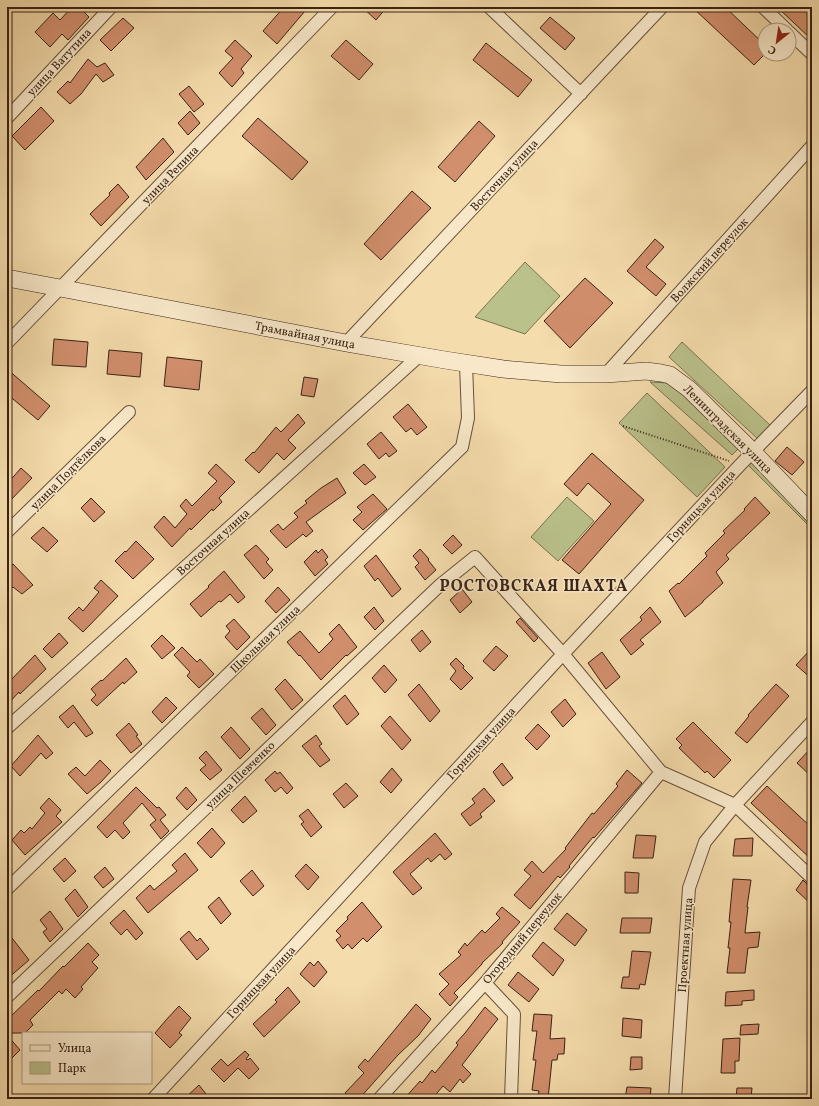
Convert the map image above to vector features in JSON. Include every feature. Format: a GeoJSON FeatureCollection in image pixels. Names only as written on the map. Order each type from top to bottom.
{"type":"FeatureCollection","features":[{"type":"Feature","properties":{"kind":"street","name":"улица Ватутина"},"geometry":{"type":"LineString","coordinates":[[7,118],[111,7]]}},
{"type":"Feature","properties":{"kind":"street","name":"улица Репина"},"geometry":{"type":"LineString","coordinates":[[7,343],[332,7]]}},
{"type":"Feature","properties":{"kind":"street"},"geometry":{"type":"LineString","coordinates":[[489,7],[581,94]]}},
{"type":"Feature","properties":{"kind":"street","name":"Восточная улица"},"geometry":{"type":"LineString","coordinates":[[346,343],[662,7]]}},
{"type":"Feature","properties":{"kind":"street"},"geometry":{"type":"LineString","coordinates":[[763,7],[779,22]]}},
{"type":"Feature","properties":{"kind":"street"},"geometry":{"type":"LineString","coordinates":[[797,40],[812,54]]}},
{"type":"Feature","properties":{"kind":"street","name":"Волжский переулок"},"geometry":{"type":"LineString","coordinates":[[606,374],[812,146]]}},
{"type":"Feature","properties":{"kind":"street","name":"Трамвайная улица"},"geometry":{"type":"LineString","coordinates":[[7,278],[346,343],[466,364],[533,372],[561,374],[606,374]]}},
{"type":"Feature","properties":{"kind":"street","name":"Восточная улица"},"geometry":{"type":"LineString","coordinates":[[7,728],[419,356]]}},
{"type":"Feature","properties":{"kind":"street","name":"Школьная улица"},"geometry":{"type":"LineString","coordinates":[[7,889],[462,447],[468,418],[466,364]]}},
{"type":"Feature","properties":{"kind":"street","name":"Ленинградская улица"},"geometry":{"type":"LineString","coordinates":[[606,374],[646,371],[670,376],[689,389],[753,452],[812,514]]}},
{"type":"Feature","properties":{"kind":"street","name":"Горняцкая улица"},"geometry":{"type":"LineString","coordinates":[[153,1099],[563,654],[740,465],[812,392]]}},
{"type":"Feature","properties":{"kind":"street","name":"улица Подтёлкова"},"geometry":{"type":"LineString","coordinates":[[7,532],[129,412]]}},
{"type":"Feature","properties":{"kind":"street","name":"улица Шевченко"},"geometry":{"type":"LineString","coordinates":[[7,997],[438,586],[475,557],[563,654]]}},
{"type":"Feature","properties":{"kind":"street"},"geometry":{"type":"LineString","coordinates":[[563,654],[661,772],[735,805],[812,878]]}},
{"type":"Feature","properties":{"kind":"street","name":"Проектная улица"},"geometry":{"type":"LineString","coordinates":[[675,1099],[689,888],[705,842],[735,805],[812,722]]}},
{"type":"Feature","properties":{"kind":"street","name":"Огородний переулок"},"geometry":{"type":"LineString","coordinates":[[380,1099],[485,983],[661,772]]}},
{"type":"Feature","properties":{"kind":"street"},"geometry":{"type":"LineString","coordinates":[[485,983],[514,1014],[511,1099]]}},
{"type":"Feature","properties":{"kind":"path"},"geometry":{"type":"LineString","coordinates":[[623,426],[740,465]]}},
{"type":"Feature","properties":{"kind":"green space"},"geometry":{"type":"Polygon","coordinates":[[[525,262],[560,296],[525,334],[475,317],[525,262]]]}},
{"type":"Feature","properties":{"kind":"green space"},"geometry":{"type":"Polygon","coordinates":[[[682,342],[771,426],[758,439],[669,357],[682,342]]]}},
{"type":"Feature","properties":{"kind":"green space"},"geometry":{"type":"Polygon","coordinates":[[[650,382],[668,383],[682,390],[741,446],[732,455],[650,382]]]}},
{"type":"Feature","properties":{"kind":"green space"},"geometry":{"type":"Polygon","coordinates":[[[647,393],[725,467],[697,497],[619,423],[647,393]]]}},
{"type":"Feature","properties":{"kind":"green space"},"geometry":{"type":"Polygon","coordinates":[[[752,458],[812,517],[812,529],[746,463],[752,458]]]}},
{"type":"Feature","properties":{"kind":"green space"},"geometry":{"type":"Polygon","coordinates":[[[567,497],[594,521],[558,561],[531,537],[567,497]]]}},
{"type":"Feature","properties":{"kind":"building"},"geometry":{"type":"Polygon","coordinates":[[[72,7],[79,7],[89,17],[68,40],[62,34],[50,47],[35,32],[53,13],[60,20],[72,7]]]}},
{"type":"Feature","properties":{"kind":"building"},"geometry":{"type":"Polygon","coordinates":[[[284,7],[301,7],[305,11],[277,44],[263,31],[284,7]]]}},
{"type":"Feature","properties":{"kind":"building"},"geometry":{"type":"Polygon","coordinates":[[[362,7],[387,7],[376,20],[362,7]]]}},
{"type":"Feature","properties":{"kind":"building"},"geometry":{"type":"Polygon","coordinates":[[[692,7],[725,7],[757,37],[757,62],[754,65],[692,7]]]}},
{"type":"Feature","properties":{"kind":"building"},"geometry":{"type":"Polygon","coordinates":[[[777,7],[812,7],[812,40],[797,26],[797,22],[793,22],[777,7]]]}},
{"type":"Feature","properties":{"kind":"building"},"geometry":{"type":"Polygon","coordinates":[[[550,17],[575,38],[565,50],[540,28],[550,17]]]}},
{"type":"Feature","properties":{"kind":"building"},"geometry":{"type":"Polygon","coordinates":[[[123,18],[134,28],[111,51],[100,40],[123,18]]]}},
{"type":"Feature","properties":{"kind":"building"},"geometry":{"type":"Polygon","coordinates":[[[235,40],[252,56],[241,69],[244,73],[232,87],[219,73],[233,58],[225,51],[235,40]]]}},
{"type":"Feature","properties":{"kind":"building"},"geometry":{"type":"Polygon","coordinates":[[[346,40],[373,64],[359,80],[331,56],[346,40]]]}},
{"type":"Feature","properties":{"kind":"building"},"geometry":{"type":"Polygon","coordinates":[[[486,43],[532,80],[518,97],[473,60],[486,43]]]}},
{"type":"Feature","properties":{"kind":"building"},"geometry":{"type":"Polygon","coordinates":[[[88,59],[97,67],[105,63],[114,75],[103,82],[96,74],[81,94],[70,104],[57,92],[68,81],[70,83],[88,59]]]}},
{"type":"Feature","properties":{"kind":"building"},"geometry":{"type":"Polygon","coordinates":[[[189,86],[204,104],[194,112],[179,94],[189,86]]]}},
{"type":"Feature","properties":{"kind":"building"},"geometry":{"type":"Polygon","coordinates":[[[41,107],[54,121],[25,150],[12,136],[41,107]]]}},
{"type":"Feature","properties":{"kind":"building"},"geometry":{"type":"Polygon","coordinates":[[[190,111],[200,123],[188,135],[178,123],[190,111]]]}},
{"type":"Feature","properties":{"kind":"building"},"geometry":{"type":"Polygon","coordinates":[[[258,118],[308,162],[292,180],[242,136],[258,118]]]}},
{"type":"Feature","properties":{"kind":"building"},"geometry":{"type":"Polygon","coordinates":[[[479,121],[495,136],[455,182],[438,167],[479,121]]]}},
{"type":"Feature","properties":{"kind":"building"},"geometry":{"type":"Polygon","coordinates":[[[163,138],[174,152],[146,180],[136,167],[163,138]]]}},
{"type":"Feature","properties":{"kind":"building"},"geometry":{"type":"Polygon","coordinates":[[[118,184],[129,197],[101,226],[90,214],[110,195],[109,193],[118,184]]]}},
{"type":"Feature","properties":{"kind":"building"},"geometry":{"type":"Polygon","coordinates":[[[412,191],[431,208],[381,260],[364,244],[412,191]]]}},
{"type":"Feature","properties":{"kind":"building"},"geometry":{"type":"Polygon","coordinates":[[[655,239],[664,247],[646,267],[666,284],[656,296],[627,271],[655,239]]]}},
{"type":"Feature","properties":{"kind":"building"},"geometry":{"type":"Polygon","coordinates":[[[585,278],[613,303],[570,348],[544,321],[585,278]]]}},
{"type":"Feature","properties":{"kind":"building"},"geometry":{"type":"Polygon","coordinates":[[[54,339],[88,342],[86,367],[52,365],[54,339]]]}},
{"type":"Feature","properties":{"kind":"building"},"geometry":{"type":"Polygon","coordinates":[[[109,350],[142,353],[140,377],[107,374],[109,350]]]}},
{"type":"Feature","properties":{"kind":"building"},"geometry":{"type":"Polygon","coordinates":[[[167,357],[202,361],[199,390],[164,386],[167,357]]]}},
{"type":"Feature","properties":{"kind":"building"},"geometry":{"type":"Polygon","coordinates":[[[7,369],[50,406],[38,420],[7,394],[7,369]]]}},
{"type":"Feature","properties":{"kind":"building"},"geometry":{"type":"Polygon","coordinates":[[[304,377],[318,379],[314,397],[301,395],[304,377]]]}},
{"type":"Feature","properties":{"kind":"building"},"geometry":{"type":"Polygon","coordinates":[[[408,404],[427,427],[417,435],[411,428],[406,432],[393,417],[408,404]]]}},
{"type":"Feature","properties":{"kind":"building"},"geometry":{"type":"Polygon","coordinates":[[[298,414],[305,423],[288,440],[296,448],[284,460],[277,453],[259,473],[245,460],[253,452],[254,453],[276,427],[281,432],[298,414]]]}},
{"type":"Feature","properties":{"kind":"building"},"geometry":{"type":"Polygon","coordinates":[[[381,432],[397,451],[389,457],[386,453],[379,459],[367,444],[381,432]]]}},
{"type":"Feature","properties":{"kind":"building"},"geometry":{"type":"Polygon","coordinates":[[[787,447],[804,462],[792,475],[775,461],[787,447]]]}},
{"type":"Feature","properties":{"kind":"building"},"geometry":{"type":"Polygon","coordinates":[[[592,453],[644,500],[579,574],[562,560],[611,504],[588,483],[577,496],[564,484],[592,453]]]}},
{"type":"Feature","properties":{"kind":"building"},"geometry":{"type":"Polygon","coordinates":[[[216,464],[235,482],[219,498],[222,502],[213,511],[212,509],[191,530],[190,528],[172,547],[154,527],[164,516],[175,528],[187,514],[180,506],[186,499],[192,506],[217,481],[208,473],[216,464]]]}},
{"type":"Feature","properties":{"kind":"building"},"geometry":{"type":"Polygon","coordinates":[[[364,464],[376,477],[365,485],[353,473],[364,464]]]}},
{"type":"Feature","properties":{"kind":"building"},"geometry":{"type":"Polygon","coordinates":[[[21,468],[32,478],[7,504],[7,484],[21,468]]]}},
{"type":"Feature","properties":{"kind":"building"},"geometry":{"type":"Polygon","coordinates":[[[337,478],[346,493],[306,522],[313,531],[306,537],[303,534],[286,548],[270,531],[278,524],[283,530],[298,517],[294,513],[307,503],[305,501],[321,488],[337,478]]]}},
{"type":"Feature","properties":{"kind":"building"},"geometry":{"type":"Polygon","coordinates":[[[373,494],[387,509],[363,530],[353,520],[362,512],[357,507],[373,494]]]}},
{"type":"Feature","properties":{"kind":"building"},"geometry":{"type":"Polygon","coordinates":[[[755,497],[770,513],[726,555],[729,559],[716,572],[723,583],[685,617],[669,591],[678,583],[679,584],[707,556],[705,553],[725,533],[723,531],[745,510],[744,509],[755,497]]]}},
{"type":"Feature","properties":{"kind":"building"},"geometry":{"type":"Polygon","coordinates":[[[91,498],[105,512],[94,522],[81,508],[91,498]]]}},
{"type":"Feature","properties":{"kind":"building"},"geometry":{"type":"Polygon","coordinates":[[[43,527],[58,541],[47,552],[31,538],[43,527]]]}},
{"type":"Feature","properties":{"kind":"building"},"geometry":{"type":"Polygon","coordinates":[[[453,535],[462,545],[452,554],[443,545],[453,535]]]}},
{"type":"Feature","properties":{"kind":"building"},"geometry":{"type":"Polygon","coordinates":[[[136,541],[154,559],[133,579],[115,561],[136,541]]]}},
{"type":"Feature","properties":{"kind":"building"},"geometry":{"type":"Polygon","coordinates":[[[256,545],[269,559],[266,562],[273,570],[264,579],[244,555],[256,545]]]}},
{"type":"Feature","properties":{"kind":"building"},"geometry":{"type":"Polygon","coordinates":[[[322,549],[328,557],[325,560],[328,564],[315,576],[304,562],[316,550],[318,553],[322,549]]]}},
{"type":"Feature","properties":{"kind":"building"},"geometry":{"type":"Polygon","coordinates":[[[420,549],[436,570],[425,580],[415,567],[419,563],[413,556],[420,549]]]}},
{"type":"Feature","properties":{"kind":"building"},"geometry":{"type":"Polygon","coordinates":[[[376,555],[401,589],[392,597],[378,578],[375,581],[364,566],[376,555]]]}},
{"type":"Feature","properties":{"kind":"building"},"geometry":{"type":"Polygon","coordinates":[[[13,564],[33,585],[22,594],[13,587],[12,588],[7,582],[7,569],[13,564]]]}},
{"type":"Feature","properties":{"kind":"building"},"geometry":{"type":"Polygon","coordinates":[[[224,571],[245,597],[238,603],[230,594],[221,602],[219,601],[201,617],[190,604],[224,571]]]}},
{"type":"Feature","properties":{"kind":"building"},"geometry":{"type":"Polygon","coordinates":[[[101,580],[118,596],[83,632],[68,618],[79,607],[83,611],[99,592],[94,588],[101,580]]]}},
{"type":"Feature","properties":{"kind":"building"},"geometry":{"type":"Polygon","coordinates":[[[278,587],[290,600],[276,613],[265,601],[278,587]]]}},
{"type":"Feature","properties":{"kind":"building"},"geometry":{"type":"Polygon","coordinates":[[[462,589],[472,602],[460,613],[450,600],[462,589]]]}},
{"type":"Feature","properties":{"kind":"building"},"geometry":{"type":"Polygon","coordinates":[[[374,607],[384,621],[375,630],[364,617],[374,607]]]}},
{"type":"Feature","properties":{"kind":"building"},"geometry":{"type":"Polygon","coordinates":[[[650,607],[661,622],[640,640],[644,644],[631,655],[620,640],[642,620],[640,617],[650,607]]]}},
{"type":"Feature","properties":{"kind":"building"},"geometry":{"type":"Polygon","coordinates":[[[520,618],[538,638],[534,642],[516,622],[520,618]]]}},
{"type":"Feature","properties":{"kind":"building"},"geometry":{"type":"Polygon","coordinates":[[[234,619],[250,637],[237,650],[225,637],[230,631],[226,626],[234,619]]]}},
{"type":"Feature","properties":{"kind":"building"},"geometry":{"type":"Polygon","coordinates":[[[339,624],[357,647],[347,656],[346,655],[321,680],[287,642],[300,631],[319,653],[333,639],[329,634],[339,624]]]}},
{"type":"Feature","properties":{"kind":"building"},"geometry":{"type":"Polygon","coordinates":[[[422,630],[431,642],[420,652],[411,640],[422,630]]]}},
{"type":"Feature","properties":{"kind":"building"},"geometry":{"type":"Polygon","coordinates":[[[59,633],[68,643],[52,658],[43,649],[59,633]]]}},
{"type":"Feature","properties":{"kind":"building"},"geometry":{"type":"Polygon","coordinates":[[[162,635],[175,648],[162,659],[151,646],[162,635]]]}},
{"type":"Feature","properties":{"kind":"building"},"geometry":{"type":"Polygon","coordinates":[[[496,646],[508,656],[494,671],[483,661],[496,646]]]}},
{"type":"Feature","properties":{"kind":"building"},"geometry":{"type":"Polygon","coordinates":[[[182,647],[197,662],[200,659],[214,674],[199,688],[187,676],[190,672],[174,655],[182,647]]]}},
{"type":"Feature","properties":{"kind":"building"},"geometry":{"type":"Polygon","coordinates":[[[812,648],[812,679],[796,665],[812,648]]]}},
{"type":"Feature","properties":{"kind":"building"},"geometry":{"type":"Polygon","coordinates":[[[602,652],[620,677],[606,689],[588,663],[602,652]]]}},
{"type":"Feature","properties":{"kind":"building"},"geometry":{"type":"Polygon","coordinates":[[[35,655],[46,669],[20,694],[19,692],[7,705],[7,684],[35,655]]]}},
{"type":"Feature","properties":{"kind":"building"},"geometry":{"type":"Polygon","coordinates":[[[126,658],[137,672],[124,684],[123,682],[97,706],[91,700],[96,695],[91,689],[101,680],[102,681],[126,658]]]}},
{"type":"Feature","properties":{"kind":"building"},"geometry":{"type":"Polygon","coordinates":[[[456,658],[473,678],[461,690],[450,679],[456,671],[450,664],[456,658]]]}},
{"type":"Feature","properties":{"kind":"building"},"geometry":{"type":"Polygon","coordinates":[[[384,665],[397,680],[385,693],[372,678],[384,665]]]}},
{"type":"Feature","properties":{"kind":"building"},"geometry":{"type":"Polygon","coordinates":[[[285,679],[303,700],[292,710],[275,689],[285,679]]]}},
{"type":"Feature","properties":{"kind":"building"},"geometry":{"type":"Polygon","coordinates":[[[419,684],[440,711],[430,722],[408,695],[419,684]]]}},
{"type":"Feature","properties":{"kind":"building"},"geometry":{"type":"Polygon","coordinates":[[[776,684],[789,696],[747,743],[735,733],[749,716],[748,715],[776,684]]]}},
{"type":"Feature","properties":{"kind":"building"},"geometry":{"type":"Polygon","coordinates":[[[345,695],[359,714],[347,725],[333,706],[345,695]]]}},
{"type":"Feature","properties":{"kind":"building"},"geometry":{"type":"Polygon","coordinates":[[[166,697],[177,708],[162,723],[152,712],[166,697]]]}},
{"type":"Feature","properties":{"kind":"building"},"geometry":{"type":"Polygon","coordinates":[[[565,699],[576,714],[563,727],[551,712],[565,699]]]}},
{"type":"Feature","properties":{"kind":"building"},"geometry":{"type":"Polygon","coordinates":[[[73,705],[93,733],[86,737],[74,722],[68,728],[59,717],[73,705]]]}},
{"type":"Feature","properties":{"kind":"building"},"geometry":{"type":"Polygon","coordinates":[[[262,708],[276,725],[266,735],[251,718],[262,708]]]}},
{"type":"Feature","properties":{"kind":"building"},"geometry":{"type":"Polygon","coordinates":[[[390,716],[411,740],[402,750],[381,726],[390,716]]]}},
{"type":"Feature","properties":{"kind":"building"},"geometry":{"type":"Polygon","coordinates":[[[693,722],[731,760],[714,778],[707,771],[705,773],[679,748],[682,745],[676,739],[693,722]]]}},
{"type":"Feature","properties":{"kind":"building"},"geometry":{"type":"Polygon","coordinates":[[[129,723],[138,735],[136,736],[142,744],[131,753],[116,735],[129,723]]]}},
{"type":"Feature","properties":{"kind":"building"},"geometry":{"type":"Polygon","coordinates":[[[538,724],[550,736],[537,750],[525,738],[538,724]]]}},
{"type":"Feature","properties":{"kind":"building"},"geometry":{"type":"Polygon","coordinates":[[[231,727],[250,749],[240,759],[221,737],[231,727]]]}},
{"type":"Feature","properties":{"kind":"building"},"geometry":{"type":"Polygon","coordinates":[[[38,735],[53,753],[46,759],[41,753],[20,776],[11,766],[38,735]]]}},
{"type":"Feature","properties":{"kind":"building"},"geometry":{"type":"Polygon","coordinates":[[[316,735],[322,744],[319,746],[330,760],[320,767],[302,746],[316,735]]]}},
{"type":"Feature","properties":{"kind":"building"},"geometry":{"type":"Polygon","coordinates":[[[812,747],[812,777],[797,763],[812,747]]]}},
{"type":"Feature","properties":{"kind":"building"},"geometry":{"type":"Polygon","coordinates":[[[206,751],[222,770],[210,780],[200,770],[206,765],[199,758],[206,751]]]}},
{"type":"Feature","properties":{"kind":"building"},"geometry":{"type":"Polygon","coordinates":[[[100,760],[111,771],[87,794],[68,774],[76,767],[85,776],[100,760]]]}},
{"type":"Feature","properties":{"kind":"building"},"geometry":{"type":"Polygon","coordinates":[[[502,763],[513,778],[503,786],[493,772],[502,763]]]}},
{"type":"Feature","properties":{"kind":"building"},"geometry":{"type":"Polygon","coordinates":[[[392,768],[402,780],[391,793],[380,782],[392,768]]]}},
{"type":"Feature","properties":{"kind":"building"},"geometry":{"type":"Polygon","coordinates":[[[627,770],[642,783],[594,838],[593,837],[569,866],[570,867],[560,878],[558,876],[530,909],[514,895],[531,876],[524,870],[532,861],[543,873],[566,849],[565,848],[592,813],[594,814],[618,786],[616,784],[627,770]]]}},
{"type":"Feature","properties":{"kind":"building"},"geometry":{"type":"Polygon","coordinates":[[[275,771],[277,774],[280,772],[293,788],[287,794],[281,787],[275,792],[265,780],[275,771]]]}},
{"type":"Feature","properties":{"kind":"building"},"geometry":{"type":"Polygon","coordinates":[[[346,783],[358,796],[344,808],[333,794],[346,783]]]}},
{"type":"Feature","properties":{"kind":"building"},"geometry":{"type":"Polygon","coordinates":[[[767,786],[812,828],[812,860],[751,803],[767,786]]]}},
{"type":"Feature","properties":{"kind":"building"},"geometry":{"type":"Polygon","coordinates":[[[136,787],[166,815],[160,820],[169,831],[161,839],[150,825],[156,820],[142,803],[123,823],[130,832],[123,839],[115,830],[107,838],[97,827],[136,787]]]}},
{"type":"Feature","properties":{"kind":"building"},"geometry":{"type":"Polygon","coordinates":[[[186,787],[197,800],[187,810],[176,798],[186,787]]]}},
{"type":"Feature","properties":{"kind":"building"},"geometry":{"type":"Polygon","coordinates":[[[484,788],[495,801],[480,814],[482,817],[470,826],[461,814],[475,803],[472,799],[484,788]]]}},
{"type":"Feature","properties":{"kind":"building"},"geometry":{"type":"Polygon","coordinates":[[[245,796],[257,811],[243,823],[231,810],[245,796]]]}},
{"type":"Feature","properties":{"kind":"building"},"geometry":{"type":"Polygon","coordinates":[[[49,798],[61,810],[56,816],[62,822],[25,855],[12,840],[21,830],[24,833],[30,827],[32,829],[45,813],[40,808],[49,798]]]}},
{"type":"Feature","properties":{"kind":"building"},"geometry":{"type":"Polygon","coordinates":[[[308,809],[322,827],[311,837],[301,824],[304,822],[299,816],[308,809]]]}},
{"type":"Feature","properties":{"kind":"building"},"geometry":{"type":"Polygon","coordinates":[[[212,828],[225,843],[211,858],[197,843],[212,828]]]}},
{"type":"Feature","properties":{"kind":"building"},"geometry":{"type":"Polygon","coordinates":[[[435,833],[452,854],[445,860],[440,854],[431,862],[428,858],[410,874],[422,888],[413,895],[393,872],[435,833]]]}},
{"type":"Feature","properties":{"kind":"building"},"geometry":{"type":"Polygon","coordinates":[[[636,835],[656,836],[653,858],[633,858],[636,835]]]}},
{"type":"Feature","properties":{"kind":"building"},"geometry":{"type":"Polygon","coordinates":[[[753,838],[752,856],[733,856],[735,839],[753,838]]]}},
{"type":"Feature","properties":{"kind":"building"},"geometry":{"type":"Polygon","coordinates":[[[185,853],[198,870],[148,913],[136,898],[150,885],[154,890],[177,871],[172,865],[185,853]]]}},
{"type":"Feature","properties":{"kind":"building"},"geometry":{"type":"Polygon","coordinates":[[[65,858],[76,871],[64,882],[53,869],[65,858]]]}},
{"type":"Feature","properties":{"kind":"building"},"geometry":{"type":"Polygon","coordinates":[[[306,864],[319,877],[308,890],[295,876],[306,864]]]}},
{"type":"Feature","properties":{"kind":"building"},"geometry":{"type":"Polygon","coordinates":[[[105,867],[114,879],[103,888],[94,877],[105,867]]]}},
{"type":"Feature","properties":{"kind":"building"},"geometry":{"type":"Polygon","coordinates":[[[252,870],[264,886],[253,896],[240,881],[252,870]]]}},
{"type":"Feature","properties":{"kind":"building"},"geometry":{"type":"Polygon","coordinates":[[[625,872],[639,873],[638,893],[625,893],[625,872]]]}},
{"type":"Feature","properties":{"kind":"building"},"geometry":{"type":"Polygon","coordinates":[[[733,879],[751,880],[745,933],[760,932],[758,947],[748,948],[745,973],[727,973],[730,948],[728,948],[731,922],[729,922],[733,879]]]}},
{"type":"Feature","properties":{"kind":"building"},"geometry":{"type":"Polygon","coordinates":[[[803,880],[807,884],[812,885],[812,905],[796,890],[803,880]]]}},
{"type":"Feature","properties":{"kind":"building"},"geometry":{"type":"Polygon","coordinates":[[[75,889],[88,907],[78,917],[65,899],[75,889]]]}},
{"type":"Feature","properties":{"kind":"building"},"geometry":{"type":"Polygon","coordinates":[[[219,897],[231,914],[221,924],[208,907],[219,897]]]}},
{"type":"Feature","properties":{"kind":"building"},"geometry":{"type":"Polygon","coordinates":[[[362,902],[382,927],[367,942],[363,938],[352,949],[348,944],[343,949],[336,940],[341,936],[336,931],[362,902]]]}},
{"type":"Feature","properties":{"kind":"building"},"geometry":{"type":"Polygon","coordinates":[[[502,907],[520,922],[502,942],[503,943],[454,993],[458,997],[450,1006],[439,994],[449,984],[439,974],[461,955],[458,952],[465,943],[467,946],[482,930],[485,933],[500,918],[496,914],[502,907]]]}},
{"type":"Feature","properties":{"kind":"building"},"geometry":{"type":"Polygon","coordinates":[[[124,910],[143,933],[136,940],[127,929],[121,935],[110,923],[124,910]]]}},
{"type":"Feature","properties":{"kind":"building"},"geometry":{"type":"Polygon","coordinates":[[[50,911],[63,929],[50,942],[43,932],[47,929],[40,920],[50,911]]]}},
{"type":"Feature","properties":{"kind":"building"},"geometry":{"type":"Polygon","coordinates":[[[567,913],[587,930],[575,946],[554,929],[567,913]]]}},
{"type":"Feature","properties":{"kind":"building"},"geometry":{"type":"Polygon","coordinates":[[[622,918],[652,918],[650,933],[620,933],[622,918]]]}},
{"type":"Feature","properties":{"kind":"building"},"geometry":{"type":"Polygon","coordinates":[[[189,931],[197,941],[200,938],[209,949],[197,960],[180,939],[189,931]]]}},
{"type":"Feature","properties":{"kind":"building"},"geometry":{"type":"Polygon","coordinates":[[[12,938],[29,960],[7,979],[7,943],[12,938]]]}},
{"type":"Feature","properties":{"kind":"building"},"geometry":{"type":"Polygon","coordinates":[[[543,942],[564,960],[553,976],[532,956],[543,942]]]}},
{"type":"Feature","properties":{"kind":"building"},"geometry":{"type":"Polygon","coordinates":[[[88,943],[99,955],[92,962],[98,968],[81,987],[83,989],[75,998],[66,989],[62,994],[59,991],[30,1020],[33,1025],[26,1032],[7,1033],[7,1020],[38,990],[39,991],[63,966],[64,967],[88,943]]]}},
{"type":"Feature","properties":{"kind":"building"},"geometry":{"type":"Polygon","coordinates":[[[632,951],[651,952],[645,985],[640,984],[639,989],[621,988],[623,977],[629,977],[632,951]]]}},
{"type":"Feature","properties":{"kind":"building"},"geometry":{"type":"Polygon","coordinates":[[[318,961],[327,972],[314,987],[300,974],[310,962],[314,966],[318,961]]]}},
{"type":"Feature","properties":{"kind":"building"},"geometry":{"type":"Polygon","coordinates":[[[518,972],[539,989],[529,1002],[508,985],[518,972]]]}},
{"type":"Feature","properties":{"kind":"building"},"geometry":{"type":"Polygon","coordinates":[[[288,987],[300,1002],[264,1037],[253,1024],[277,1002],[275,1000],[288,987]]]}},
{"type":"Feature","properties":{"kind":"building"},"geometry":{"type":"Polygon","coordinates":[[[754,990],[754,1000],[742,1001],[742,1005],[725,1006],[726,992],[754,990]]]}},
{"type":"Feature","properties":{"kind":"building"},"geometry":{"type":"Polygon","coordinates":[[[416,1004],[431,1019],[418,1036],[398,1055],[359,1099],[340,1099],[364,1073],[358,1067],[365,1059],[368,1062],[416,1004]]]}},
{"type":"Feature","properties":{"kind":"building"},"geometry":{"type":"Polygon","coordinates":[[[179,1006],[191,1018],[179,1033],[182,1035],[170,1048],[155,1033],[179,1006]]]}},
{"type":"Feature","properties":{"kind":"building"},"geometry":{"type":"Polygon","coordinates":[[[485,1007],[498,1019],[462,1065],[471,1074],[463,1083],[460,1079],[450,1092],[443,1086],[432,1099],[404,1099],[420,1081],[422,1083],[432,1070],[435,1073],[458,1045],[456,1043],[485,1007]]]}},
{"type":"Feature","properties":{"kind":"building"},"geometry":{"type":"Polygon","coordinates":[[[534,1014],[552,1015],[550,1039],[565,1038],[564,1054],[558,1054],[557,1060],[552,1060],[548,1099],[538,1099],[539,1091],[532,1090],[536,1060],[533,1060],[537,1031],[532,1031],[534,1014]]]}},
{"type":"Feature","properties":{"kind":"building"},"geometry":{"type":"Polygon","coordinates":[[[623,1018],[642,1020],[641,1038],[622,1036],[623,1018]]]}},
{"type":"Feature","properties":{"kind":"building"},"geometry":{"type":"Polygon","coordinates":[[[759,1024],[758,1034],[740,1035],[741,1025],[759,1024]]]}},
{"type":"Feature","properties":{"kind":"building"},"geometry":{"type":"Polygon","coordinates":[[[7,1035],[20,1050],[7,1063],[7,1035]]]}},
{"type":"Feature","properties":{"kind":"building"},"geometry":{"type":"Polygon","coordinates":[[[740,1038],[739,1061],[735,1061],[735,1073],[721,1073],[723,1039],[740,1038]]]}},
{"type":"Feature","properties":{"kind":"building"},"geometry":{"type":"Polygon","coordinates":[[[245,1051],[249,1055],[246,1059],[248,1060],[250,1058],[259,1069],[249,1079],[238,1068],[224,1082],[211,1069],[221,1059],[228,1066],[245,1051]]]}},
{"type":"Feature","properties":{"kind":"building"},"geometry":{"type":"Polygon","coordinates":[[[631,1057],[642,1057],[642,1069],[630,1070],[631,1057]]]}},
{"type":"Feature","properties":{"kind":"building"},"geometry":{"type":"Polygon","coordinates":[[[199,1085],[210,1099],[184,1099],[199,1085]]]}},
{"type":"Feature","properties":{"kind":"building"},"geometry":{"type":"Polygon","coordinates":[[[627,1087],[651,1088],[650,1099],[625,1099],[627,1087]]]}},
{"type":"Feature","properties":{"kind":"building"},"geometry":{"type":"Polygon","coordinates":[[[737,1088],[752,1088],[751,1099],[736,1099],[737,1088]]]}},
{"type":"Feature","properties":{"kind":"district","name":"РОСТОВСКАЯ ШАХТА"},"geometry":{"type":"Point","coordinates":[534,585]}}]}
